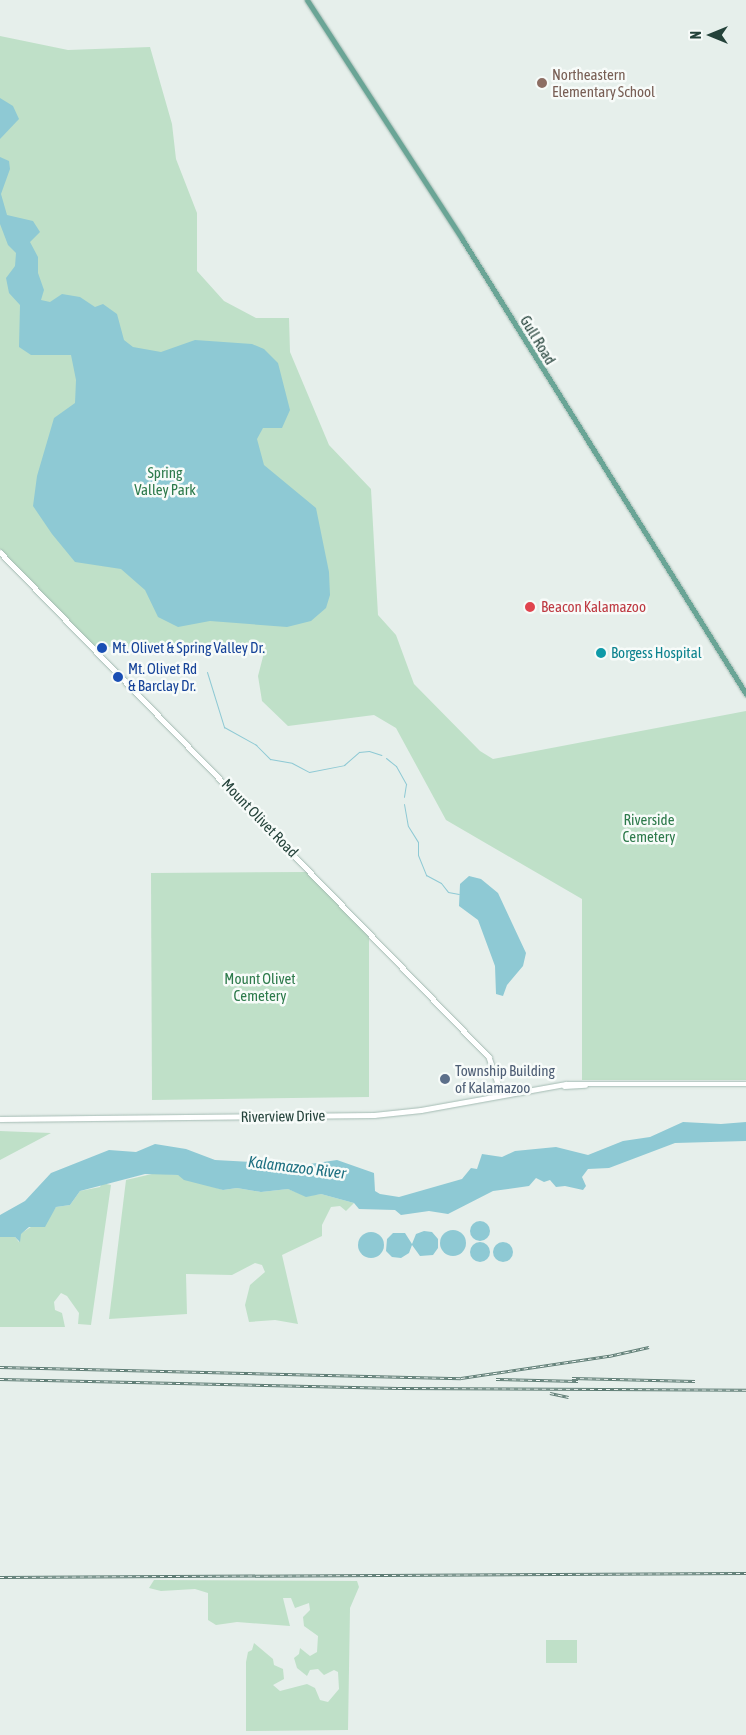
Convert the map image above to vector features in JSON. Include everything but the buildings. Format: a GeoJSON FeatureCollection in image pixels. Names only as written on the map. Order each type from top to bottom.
{"type":"FeatureCollection","features":[{"type":"Feature","properties":{"kind":"main road","name":"Gull Road"},"geometry":{"type":"LineString","coordinates":[[307,0],[409,157],[746,694]]}},
{"type":"Feature","properties":{"kind":"street","name":"Mount Olivet Road"},"geometry":{"type":"LineString","coordinates":[[0,552],[489,1057],[502,1095]]}},
{"type":"Feature","properties":{"kind":"street","name":"Riverview Drive"},"geometry":{"type":"LineString","coordinates":[[0,1119],[374,1115],[421,1110],[564,1086],[746,1084]]}},
{"type":"Feature","properties":{"kind":"green space","name":"Spring Valley Park"},"geometry":{"type":"Polygon","coordinates":[[[0,36],[68,50],[150,47],[172,124],[176,159],[197,213],[197,271],[224,301],[256,318],[289,318],[290,352],[329,445],[371,489],[378,615],[396,635],[414,684],[480,751],[493,759],[746,711],[746,1080],[582,1080],[582,899],[446,820],[396,728],[374,715],[288,726],[262,701],[258,676],[266,645],[94,647],[0,553],[0,36]]]}},
{"type":"Feature","properties":{"kind":"green space","name":"Mount Olivet Cemetery"},"geometry":{"type":"Polygon","coordinates":[[[308,872],[369,937],[369,1097],[152,1100],[151,873],[308,872]]]}},
{"type":"Feature","properties":{"kind":"green space"},"geometry":{"type":"Polygon","coordinates":[[[0,1131],[25,1132],[51,1133],[0,1160],[0,1131]]]}},
{"type":"Feature","properties":{"kind":"green space"},"geometry":{"type":"Polygon","coordinates":[[[156,1173],[178,1175],[223,1190],[237,1188],[261,1192],[288,1189],[306,1196],[321,1194],[354,1203],[346,1211],[340,1206],[331,1207],[322,1225],[322,1236],[282,1255],[298,1324],[275,1320],[249,1322],[245,1305],[250,1285],[265,1272],[262,1265],[255,1263],[232,1275],[186,1274],[187,1314],[109,1319],[126,1180],[156,1173]]]}},
{"type":"Feature","properties":{"kind":"green space"},"geometry":{"type":"Polygon","coordinates":[[[102,1183],[111,1185],[91,1325],[78,1324],[79,1313],[67,1296],[61,1293],[54,1302],[55,1310],[62,1313],[65,1327],[0,1327],[0,1237],[15,1237],[19,1242],[20,1234],[51,1214],[56,1207],[70,1205],[80,1191],[100,1187],[102,1183]]]}},
{"type":"Feature","properties":{"kind":"green space"},"geometry":{"type":"Polygon","coordinates":[[[154,1580],[357,1581],[359,1587],[350,1608],[348,1730],[246,1731],[246,1662],[248,1652],[252,1650],[254,1643],[273,1659],[274,1665],[283,1669],[284,1679],[273,1685],[280,1691],[307,1684],[315,1688],[320,1700],[328,1702],[339,1689],[338,1672],[334,1670],[324,1675],[318,1669],[310,1670],[307,1676],[297,1668],[294,1658],[299,1654],[300,1648],[310,1656],[317,1652],[318,1636],[304,1626],[303,1617],[310,1610],[309,1603],[295,1608],[291,1598],[283,1598],[290,1626],[237,1622],[216,1625],[208,1620],[208,1593],[195,1589],[161,1591],[149,1588],[154,1580]]]}},
{"type":"Feature","properties":{"kind":"green space"},"geometry":{"type":"Polygon","coordinates":[[[546,1640],[577,1640],[577,1663],[546,1663],[546,1640]]]}},
{"type":"Feature","properties":{"kind":"water"},"geometry":{"type":"Polygon","coordinates":[[[0,98],[13,106],[19,119],[0,139],[0,98]]]}},
{"type":"Feature","properties":{"kind":"water"},"geometry":{"type":"Polygon","coordinates":[[[0,157],[9,161],[10,169],[1,194],[7,215],[33,221],[40,232],[30,242],[38,257],[38,273],[44,290],[41,300],[50,302],[62,294],[80,297],[95,307],[103,304],[117,314],[124,340],[133,347],[161,352],[195,340],[252,344],[264,349],[278,363],[290,410],[282,428],[263,428],[257,439],[264,465],[316,508],[329,572],[330,595],[326,608],[311,621],[287,627],[210,621],[178,627],[158,617],[145,590],[121,569],[75,562],[52,534],[33,506],[37,476],[54,418],[75,403],[76,380],[71,355],[31,355],[19,347],[20,305],[9,293],[6,278],[15,266],[16,253],[8,245],[0,224],[0,157]]]}},
{"type":"Feature","properties":{"kind":"water"},"geometry":{"type":"Polygon","coordinates":[[[469,876],[481,879],[498,893],[526,953],[523,966],[507,985],[503,996],[496,994],[495,966],[478,920],[459,906],[460,884],[469,876]]]}},
{"type":"Feature","properties":{"kind":"water","name":"Kalamazoo River"},"geometry":{"type":"Polygon","coordinates":[[[683,1122],[721,1124],[746,1122],[746,1141],[675,1143],[609,1168],[588,1169],[582,1177],[586,1186],[583,1190],[565,1186],[556,1187],[550,1180],[544,1182],[536,1178],[529,1186],[493,1191],[448,1214],[429,1211],[401,1215],[395,1210],[359,1209],[354,1203],[321,1194],[306,1197],[288,1189],[261,1192],[237,1188],[223,1190],[184,1180],[178,1175],[145,1174],[80,1191],[70,1205],[56,1207],[45,1227],[29,1227],[21,1234],[20,1242],[15,1237],[0,1237],[0,1215],[25,1201],[51,1173],[109,1150],[136,1152],[155,1144],[186,1149],[215,1160],[303,1165],[337,1160],[374,1173],[375,1191],[380,1194],[399,1197],[462,1179],[471,1168],[477,1169],[482,1154],[502,1157],[515,1151],[556,1147],[588,1155],[623,1141],[650,1137],[683,1122]]]}},
{"type":"Feature","properties":{"kind":"water"},"geometry":{"type":"Polygon","coordinates":[[[476,1221],[484,1221],[490,1227],[490,1235],[484,1241],[476,1241],[470,1235],[470,1227],[476,1221]]]}},
{"type":"Feature","properties":{"kind":"water"},"geometry":{"type":"Polygon","coordinates":[[[453,1230],[462,1234],[466,1243],[462,1252],[453,1256],[444,1252],[440,1243],[444,1234],[453,1230]]]}},
{"type":"Feature","properties":{"kind":"water"},"geometry":{"type":"Polygon","coordinates":[[[424,1231],[432,1232],[438,1239],[438,1248],[433,1255],[420,1256],[412,1245],[409,1253],[401,1258],[392,1257],[386,1251],[387,1239],[393,1233],[405,1233],[412,1244],[416,1234],[424,1231]]]}},
{"type":"Feature","properties":{"kind":"water"},"geometry":{"type":"Polygon","coordinates":[[[371,1232],[380,1236],[384,1245],[380,1254],[371,1258],[362,1254],[358,1245],[362,1236],[371,1232]]]}},
{"type":"Feature","properties":{"kind":"water"},"geometry":{"type":"Polygon","coordinates":[[[476,1242],[484,1242],[490,1248],[490,1256],[484,1262],[476,1262],[470,1256],[470,1248],[476,1242]]]}},
{"type":"Feature","properties":{"kind":"water"},"geometry":{"type":"Polygon","coordinates":[[[499,1242],[507,1242],[513,1248],[513,1256],[507,1262],[499,1262],[493,1256],[493,1248],[499,1242]]]}},
{"type":"Feature","properties":{"kind":"waterway"},"geometry":{"type":"LineString","coordinates":[[207,672],[224,727],[256,745],[270,759],[292,763],[309,772],[344,765],[359,752],[369,751],[381,755]]}},
{"type":"Feature","properties":{"kind":"waterway"},"geometry":{"type":"LineString","coordinates":[[386,758],[396,766],[406,784],[404,797]]}},
{"type":"Feature","properties":{"kind":"waterway"},"geometry":{"type":"LineString","coordinates":[[404,804],[408,826],[418,842],[418,855],[426,875],[441,883],[448,892],[459,894]]}},
{"type":"Feature","properties":{"kind":"railway"},"geometry":{"type":"LineString","coordinates":[[0,1367],[461,1378],[609,1356],[649,1347]]}},
{"type":"Feature","properties":{"kind":"railway"},"geometry":{"type":"LineString","coordinates":[[572,1378],[695,1381]]}},
{"type":"Feature","properties":{"kind":"railway"},"geometry":{"type":"LineString","coordinates":[[0,1379],[398,1388],[746,1390]]}},
{"type":"Feature","properties":{"kind":"railway"},"geometry":{"type":"LineString","coordinates":[[496,1379],[578,1381]]}},
{"type":"Feature","properties":{"kind":"railway"},"geometry":{"type":"LineString","coordinates":[[550,1393],[569,1397]]}},
{"type":"Feature","properties":{"kind":"railway"},"geometry":{"type":"LineString","coordinates":[[0,1577],[746,1573]]}},
{"type":"Feature","properties":{"kind":"place","name":"Northeastern Elementary School"},"geometry":{"type":"Point","coordinates":[542,83]}},
{"type":"Feature","properties":{"kind":"place","name":"Beacon Kalamazoo"},"geometry":{"type":"Point","coordinates":[530,607]}},
{"type":"Feature","properties":{"kind":"place","name":"Mt. Olivet & Spring Valley Dr."},"geometry":{"type":"Point","coordinates":[102,648]}},
{"type":"Feature","properties":{"kind":"place","name":"Borgess Hospital"},"geometry":{"type":"Point","coordinates":[601,653]}},
{"type":"Feature","properties":{"kind":"place","name":"Mt. Olivet Rd & Barclay Dr."},"geometry":{"type":"Point","coordinates":[118,677]}},
{"type":"Feature","properties":{"kind":"place","name":"Township Building of Kalamazoo"},"geometry":{"type":"Point","coordinates":[445,1079]}},
{"type":"Feature","properties":{"kind":"park label","name":"Riverside Cemetery"},"geometry":{"type":"Point","coordinates":[649,828]}}]}
